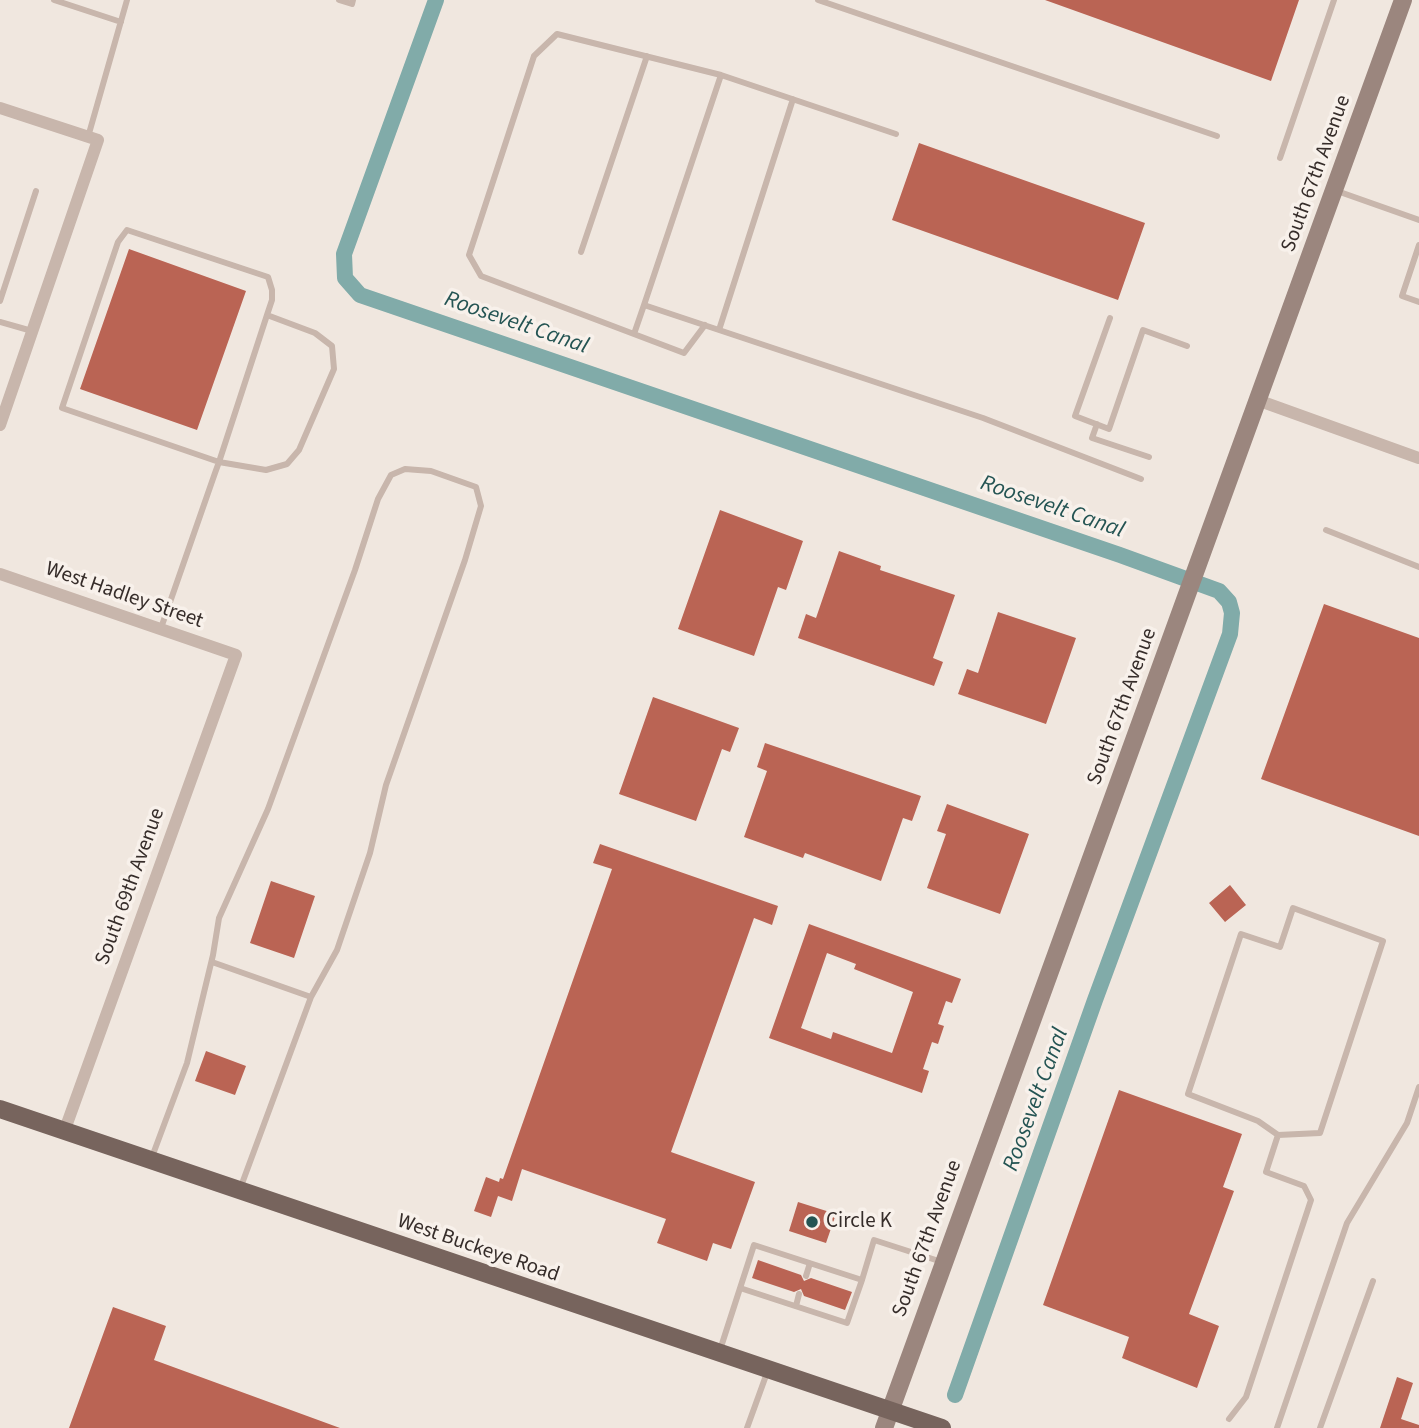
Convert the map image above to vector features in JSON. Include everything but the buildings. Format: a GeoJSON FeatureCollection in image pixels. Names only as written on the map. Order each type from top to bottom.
{"type":"FeatureCollection","features":[{"type":"Feature","properties":{"kind":"main road","name":"South 67th Avenue"},"geometry":{"type":"LineString","coordinates":[[884,1428],[1403,0]]}},
{"type":"Feature","properties":{"kind":"main road","name":"West Buckeye Road"},"geometry":{"type":"LineString","coordinates":[[0,1109],[942,1428]]}},
{"type":"Feature","properties":{"kind":"street"},"geometry":{"type":"LineString","coordinates":[[0,108],[93,138],[0,425]]}},
{"type":"Feature","properties":{"kind":"street"},"geometry":{"type":"LineString","coordinates":[[1259,401],[1419,457]]}},
{"type":"Feature","properties":{"kind":"street","name":"West Hadley Street"},"geometry":{"type":"LineString","coordinates":[[0,574],[236,655]]}},
{"type":"Feature","properties":{"kind":"street","name":"South 69th Avenue"},"geometry":{"type":"LineString","coordinates":[[64,1132],[236,655]]}},
{"type":"Feature","properties":{"kind":"lane"},"geometry":{"type":"LineString","coordinates":[[54,0],[121,22]]}},
{"type":"Feature","properties":{"kind":"lane"},"geometry":{"type":"LineString","coordinates":[[93,138],[127,0]]}},
{"type":"Feature","properties":{"kind":"lane"},"geometry":{"type":"LineString","coordinates":[[340,0],[352,4],[353,0]]}},
{"type":"Feature","properties":{"kind":"lane"},"geometry":{"type":"LineString","coordinates":[[818,0],[1217,136]]}},
{"type":"Feature","properties":{"kind":"lane"},"geometry":{"type":"LineString","coordinates":[[1280,158],[1334,0]]}},
{"type":"Feature","properties":{"kind":"lane"},"geometry":{"type":"LineString","coordinates":[[705,325],[684,353],[481,276],[469,255],[534,56],[557,34],[721,75],[896,134]]}},
{"type":"Feature","properties":{"kind":"lane"},"geometry":{"type":"LineString","coordinates":[[581,251],[647,56]]}},
{"type":"Feature","properties":{"kind":"lane"},"geometry":{"type":"LineString","coordinates":[[634,334],[721,75]]}},
{"type":"Feature","properties":{"kind":"lane"},"geometry":{"type":"LineString","coordinates":[[719,330],[793,99]]}},
{"type":"Feature","properties":{"kind":"lane"},"geometry":{"type":"LineString","coordinates":[[1335,190],[1419,220]]}},
{"type":"Feature","properties":{"kind":"lane"},"geometry":{"type":"LineString","coordinates":[[0,301],[36,191]]}},
{"type":"Feature","properties":{"kind":"lane"},"geometry":{"type":"LineString","coordinates":[[161,628],[219,462],[267,316],[272,290],[268,277],[127,230],[118,242],[62,408],[219,462],[266,470],[288,464],[299,450],[334,369],[332,346],[315,333],[267,316]]}},
{"type":"Feature","properties":{"kind":"lane"},"geometry":{"type":"LineString","coordinates":[[1419,245],[1402,296],[1419,302]]}},
{"type":"Feature","properties":{"kind":"lane"},"geometry":{"type":"LineString","coordinates":[[644,305],[984,418],[1141,479]]}},
{"type":"Feature","properties":{"kind":"lane"},"geometry":{"type":"LineString","coordinates":[[1110,318],[1075,416],[1109,429],[1143,330],[1186,346]]}},
{"type":"Feature","properties":{"kind":"lane"},"geometry":{"type":"LineString","coordinates":[[0,322],[32,331]]}},
{"type":"Feature","properties":{"kind":"lane"},"geometry":{"type":"LineString","coordinates":[[1097,424],[1092,438],[1149,457]]}},
{"type":"Feature","properties":{"kind":"lane"},"geometry":{"type":"LineString","coordinates":[[150,1162],[187,1063],[212,962],[219,918],[268,809],[355,570],[377,499],[391,475],[405,469],[442,475],[476,487],[481,506],[465,560],[386,785],[370,853],[337,950],[311,997],[239,1192]]}},
{"type":"Feature","properties":{"kind":"lane"},"geometry":{"type":"LineString","coordinates":[[1326,530],[1419,567]]}},
{"type":"Feature","properties":{"kind":"lane"},"geometry":{"type":"LineString","coordinates":[[1293,908],[1383,941],[1320,1133],[1278,1135],[1258,1121],[1188,1094],[1241,934],[1280,947],[1293,908]]}},
{"type":"Feature","properties":{"kind":"lane"},"geometry":{"type":"LineString","coordinates":[[212,962],[311,997]]}},
{"type":"Feature","properties":{"kind":"lane"},"geometry":{"type":"LineString","coordinates":[[1277,1428],[1347,1223],[1407,1123],[1419,1087]]}},
{"type":"Feature","properties":{"kind":"lane"},"geometry":{"type":"LineString","coordinates":[[1229,1419],[1246,1396],[1311,1200],[1304,1186],[1266,1172],[1278,1135]]}},
{"type":"Feature","properties":{"kind":"lane"},"geometry":{"type":"LineString","coordinates":[[740,1288],[847,1324],[874,1240],[944,1262]]}},
{"type":"Feature","properties":{"kind":"lane"},"geometry":{"type":"LineString","coordinates":[[719,1353],[754,1245],[862,1280]]}},
{"type":"Feature","properties":{"kind":"lane"},"geometry":{"type":"LineString","coordinates":[[806,1276],[810,1263]]}},
{"type":"Feature","properties":{"kind":"lane"},"geometry":{"type":"LineString","coordinates":[[1320,1428],[1373,1281]]}},
{"type":"Feature","properties":{"kind":"lane"},"geometry":{"type":"LineString","coordinates":[[796,1306],[799,1294]]}},
{"type":"Feature","properties":{"kind":"lane"},"geometry":{"type":"LineString","coordinates":[[747,1428],[768,1369]]}},
{"type":"Feature","properties":{"kind":"waterway","name":"Roosevelt Canal"},"geometry":{"type":"LineString","coordinates":[[436,0],[344,254],[345,278],[360,295],[1120,555],[1219,591],[1229,602],[1232,613],[1230,634],[1095,1000],[955,1395]]}},
{"type":"Feature","properties":{"kind":"place","name":"Circle K"},"geometry":{"type":"Point","coordinates":[812,1222]}}]}
